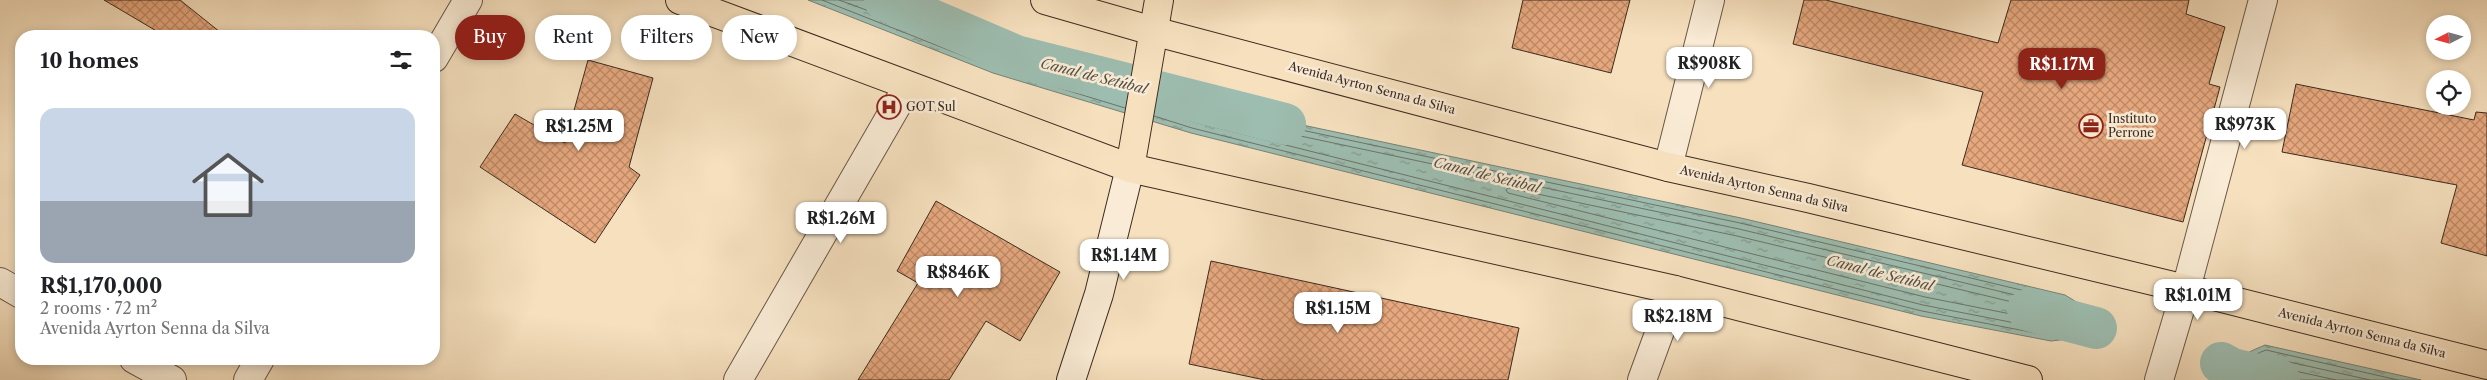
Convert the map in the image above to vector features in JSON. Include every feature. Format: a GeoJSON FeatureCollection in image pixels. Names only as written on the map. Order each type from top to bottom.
{"type":"FeatureCollection","features":[{"type":"Feature","properties":{"kind":"main road"},"geometry":{"type":"LineString","coordinates":[[680,0],[1130,168],[1675,290],[2028,380]]}},
{"type":"Feature","properties":{"kind":"main road","name":"Avenida Ayrton Senna da Silva"},"geometry":{"type":"LineString","coordinates":[[1045,0],[1153,31],[1668,167],[2186,289],[2487,365]]}},
{"type":"Feature","properties":{"kind":"main road"},"geometry":{"type":"LineString","coordinates":[[1130,168],[1145,72],[1159,0]]}},
{"type":"Feature","properties":{"kind":"street"},"geometry":{"type":"LineString","coordinates":[[440,48],[468,0]]}},
{"type":"Feature","properties":{"kind":"street"},"geometry":{"type":"LineString","coordinates":[[1668,167],[1710,0]]}},
{"type":"Feature","properties":{"kind":"street"},"geometry":{"type":"LineString","coordinates":[[2159,380],[2186,289],[2263,0]]}},
{"type":"Feature","properties":{"kind":"street"},"geometry":{"type":"LineString","coordinates":[[738,380],[908,86]]}},
{"type":"Feature","properties":{"kind":"street"},"geometry":{"type":"LineString","coordinates":[[1071,380],[1099,294],[1130,168]]}},
{"type":"Feature","properties":{"kind":"street"},"geometry":{"type":"LineString","coordinates":[[0,282],[15,291]]}},
{"type":"Feature","properties":{"kind":"street"},"geometry":{"type":"LineString","coordinates":[[1642,380],[1675,290]]}},
{"type":"Feature","properties":{"kind":"street"},"geometry":{"type":"LineString","coordinates":[[145,365],[172,380]]}},
{"type":"Feature","properties":{"kind":"street"},"geometry":{"type":"LineString","coordinates":[[248,380],[257,365]]}},
{"type":"Feature","properties":{"kind":"water"},"geometry":{"type":"Polygon","coordinates":[[[808,0],[885,0],[1016,56],[1227,109],[1741,218],[2065,295],[2083,306],[2083,324],[2077,338],[2051,341],[1921,316],[1191,133],[993,73],[808,0]]]}},
{"type":"Feature","properties":{"kind":"water"},"geometry":{"type":"Polygon","coordinates":[[[2265,345],[2421,380],[2232,380],[2238,361],[2265,345]]]}},
{"type":"Feature","properties":{"kind":"building"},"geometry":{"type":"Polygon","coordinates":[[[104,0],[180,0],[218,30],[155,30],[104,0]]]}},
{"type":"Feature","properties":{"kind":"building"},"geometry":{"type":"Polygon","coordinates":[[[1523,0],[1630,0],[1611,73],[1512,48],[1523,0]]]}},
{"type":"Feature","properties":{"kind":"building"},"geometry":{"type":"Polygon","coordinates":[[[1804,0],[1826,0],[1998,43],[2011,0],[2189,0],[2186,14],[2225,27],[2209,84],[2220,87],[2183,222],[1962,165],[1983,92],[1793,44],[1804,0]]]}},
{"type":"Feature","properties":{"kind":"building"},"geometry":{"type":"Polygon","coordinates":[[[588,60],[653,78],[629,167],[640,175],[595,243],[480,167],[515,114],[565,143],[588,60]]]}},
{"type":"Feature","properties":{"kind":"building"},"geometry":{"type":"Polygon","coordinates":[[[2296,84],[2426,110],[2426,115],[2449,115],[2474,120],[2476,112],[2487,113],[2487,256],[2441,243],[2457,185],[2282,152],[2296,84]]]}},
{"type":"Feature","properties":{"kind":"building"},"geometry":{"type":"Polygon","coordinates":[[[936,201],[1060,272],[1020,341],[986,321],[949,380],[858,380],[918,283],[897,271],[936,201]]]}},
{"type":"Feature","properties":{"kind":"building"},"geometry":{"type":"Polygon","coordinates":[[[1211,261],[1519,328],[1508,380],[1265,380],[1189,364],[1211,261]]]}},
{"type":"Feature","properties":{"kind":"waterway","name":"Canal de Setúbal"},"geometry":{"type":"LineString","coordinates":[[885,0],[1016,56],[1285,124]]}},
{"type":"Feature","properties":{"kind":"waterway","name":"Canal de Setúbal"},"geometry":{"type":"LineString","coordinates":[[2028,310],[2096,328]]}},
{"type":"Feature","properties":{"kind":"waterway","name":"Canal de Setúbal"},"geometry":{"type":"LineString","coordinates":[[2221,363],[2232,369],[2279,380]]}},
{"type":"Feature","properties":{"kind":"place","name":"GOT Sul"},"geometry":{"type":"Point","coordinates":[889,107]}},
{"type":"Feature","properties":{"kind":"place","name":"Instituto Perrone"},"geometry":{"type":"Point","coordinates":[2091,126]}}]}
